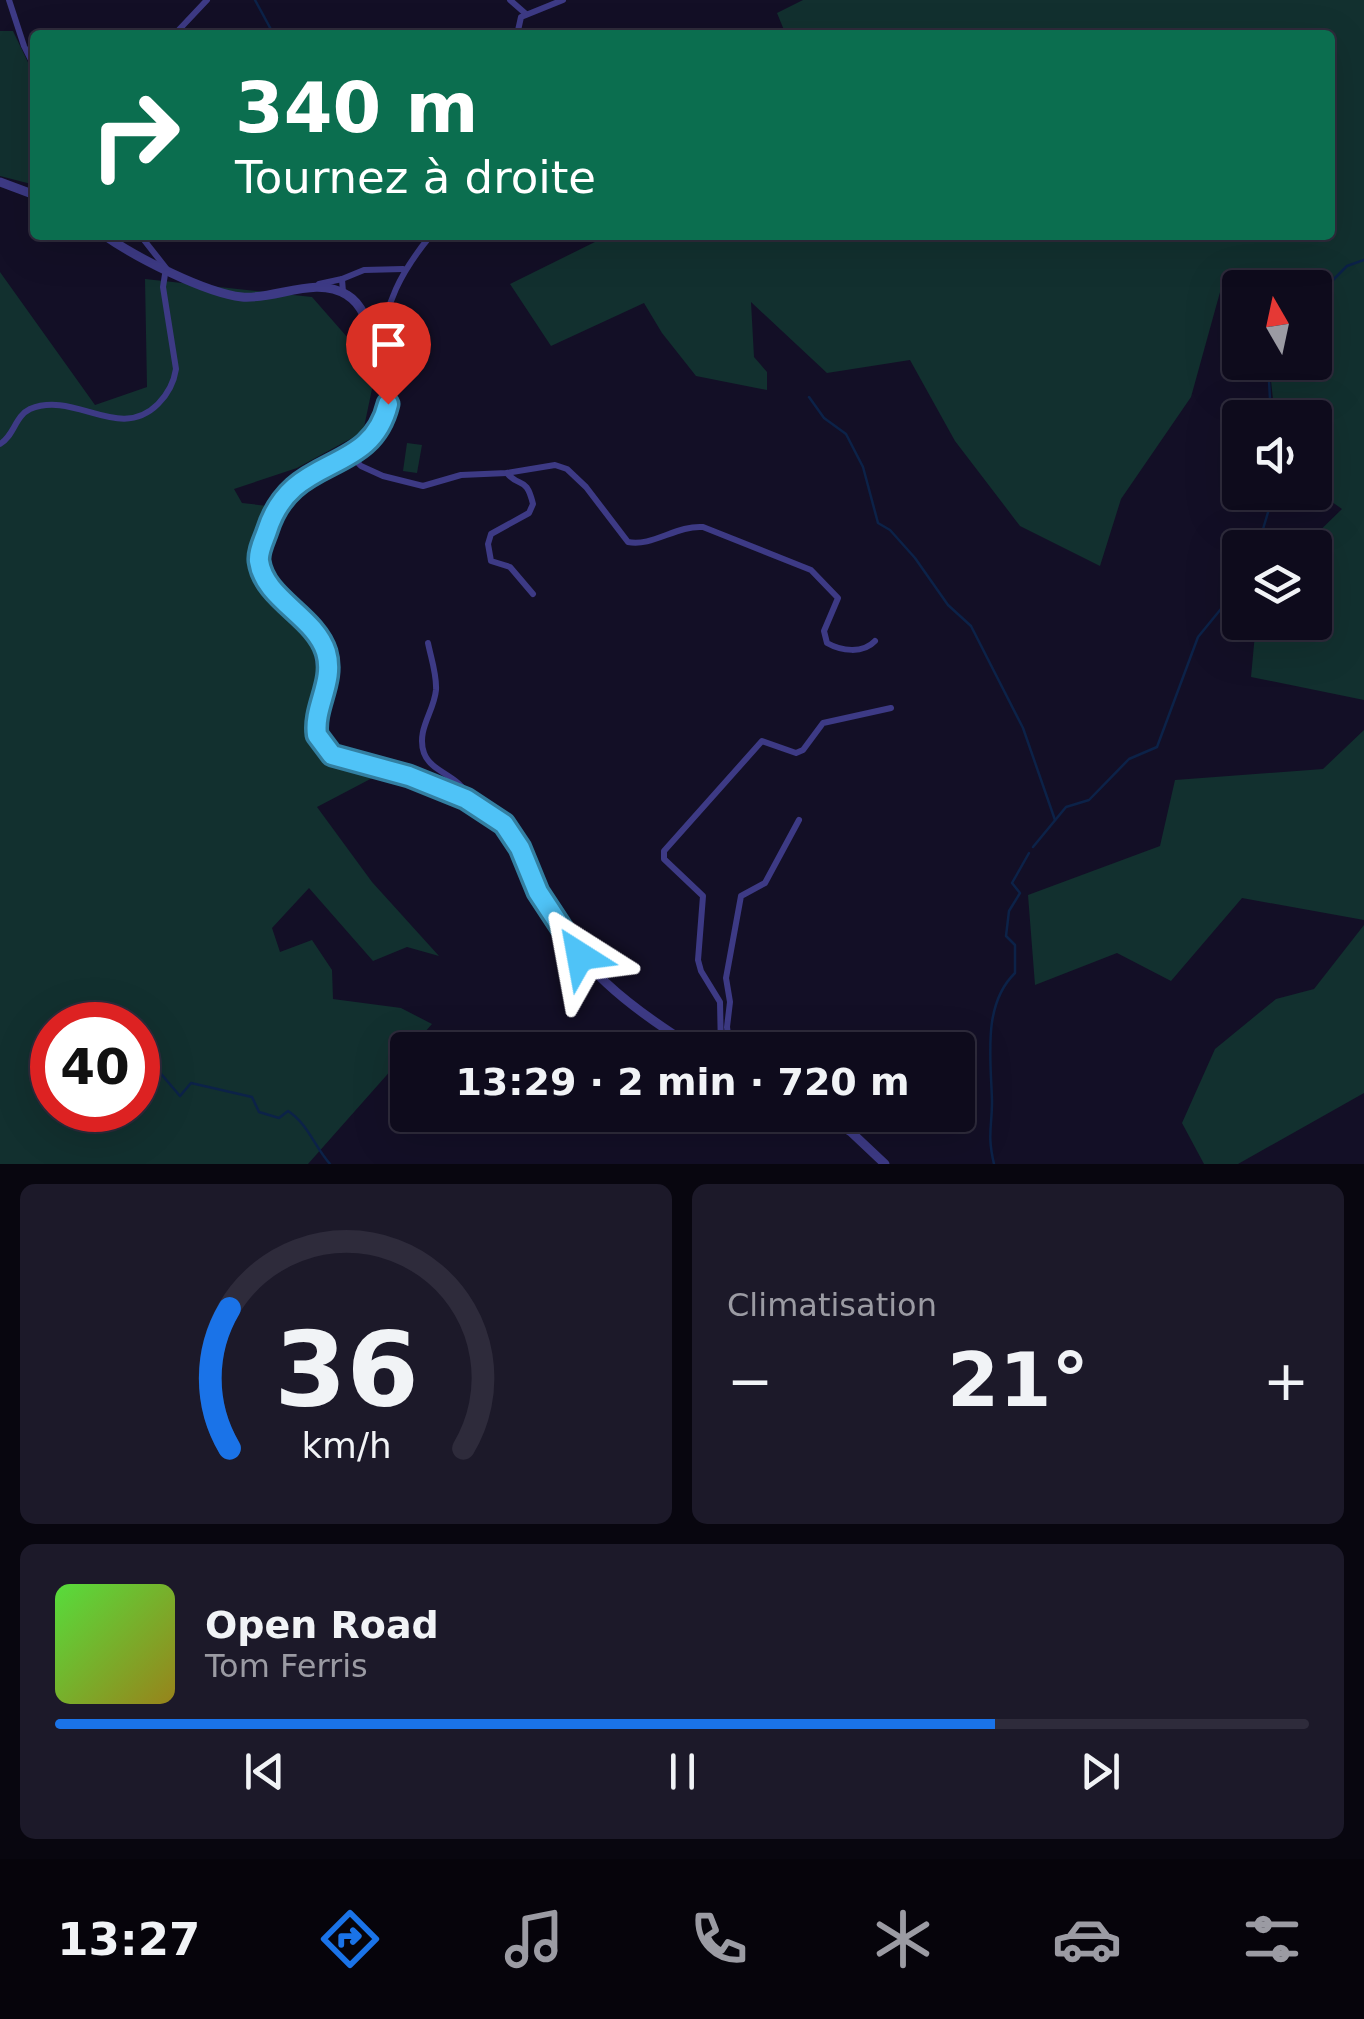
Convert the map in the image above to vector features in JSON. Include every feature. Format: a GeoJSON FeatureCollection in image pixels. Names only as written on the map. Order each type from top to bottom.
{"type":"FeatureCollection","features":[{"type":"Feature","properties":{"kind":"street"},"geometry":{"type":"LineString","coordinates":[[9,0],[30,58]]}},
{"type":"Feature","properties":{"kind":"street"},"geometry":{"type":"LineString","coordinates":[[179,30],[207,0]]}},
{"type":"Feature","properties":{"kind":"street"},"geometry":{"type":"LineString","coordinates":[[510,0],[526,14]]}},
{"type":"Feature","properties":{"kind":"street"},"geometry":{"type":"LineString","coordinates":[[516,30],[517,22],[526,14],[564,0]]}},
{"type":"Feature","properties":{"kind":"street"},"geometry":{"type":"LineString","coordinates":[[0,182],[30,193]]}},
{"type":"Feature","properties":{"kind":"street"},"geometry":{"type":"LineString","coordinates":[[111,240],[125,250],[227,295],[268,296],[309,288],[343,292],[358,304],[378,352],[387,389],[384,420],[370,443],[314,472],[287,492],[272,516],[259,555],[271,585],[313,627],[326,651],[328,678],[318,711],[317,735],[332,755],[386,768],[483,807],[513,834],[538,892],[587,966],[605,985],[669,1032]]}},
{"type":"Feature","properties":{"kind":"street"},"geometry":{"type":"LineString","coordinates":[[0,444],[8,440],[22,415],[30,410],[59,406],[128,420],[140,418],[162,401],[176,369],[163,287],[166,268],[144,240]]}},
{"type":"Feature","properties":{"kind":"street"},"geometry":{"type":"LineString","coordinates":[[378,352],[381,330],[404,268],[427,240]]}},
{"type":"Feature","properties":{"kind":"street"},"geometry":{"type":"LineString","coordinates":[[309,288],[364,270],[404,268]]}},
{"type":"Feature","properties":{"kind":"street"},"geometry":{"type":"LineString","coordinates":[[342,279],[343,292]]}},
{"type":"Feature","properties":{"kind":"street"},"geometry":{"type":"LineString","coordinates":[[350,455],[360,466],[383,476],[424,486],[461,475],[555,465],[567,469],[586,487],[628,542],[634,544],[687,526],[703,527],[811,570],[838,598],[824,631],[827,643],[854,650],[875,641]]}},
{"type":"Feature","properties":{"kind":"street"},"geometry":{"type":"LineString","coordinates":[[507,473],[524,482],[534,504],[529,513],[490,534],[488,544],[492,561],[510,567],[533,594]]}},
{"type":"Feature","properties":{"kind":"street"},"geometry":{"type":"LineString","coordinates":[[428,643],[437,686],[424,723],[422,747],[426,759],[467,792],[466,799]]}},
{"type":"Feature","properties":{"kind":"street"},"geometry":{"type":"LineString","coordinates":[[720,1032],[720,1002],[698,960],[702,896],[664,859],[664,852],[762,741],[796,753],[804,750],[823,724],[892,708]]}},
{"type":"Feature","properties":{"kind":"street"},"geometry":{"type":"LineString","coordinates":[[728,1032],[730,1002],[726,978],[741,896],[764,883],[798,820]]}},
{"type":"Feature","properties":{"kind":"street"},"geometry":{"type":"LineString","coordinates":[[851,1132],[885,1164]]}},
{"type":"Feature","properties":{"kind":"green space"},"geometry":{"type":"Polygon","coordinates":[[[803,0],[1364,0],[1364,700],[1251,677],[1254,640],[1332,640],[1332,530],[1320,530],[1342,509],[1332,502],[1332,400],[1273,400],[1271,380],[1332,380],[1332,270],[1222,270],[1222,285],[1191,397],[1121,499],[1100,566],[1020,526],[955,441],[910,360],[827,373],[751,302],[754,357],[767,372],[767,390],[696,376],[644,303],[551,346],[510,284],[599,240],[1335,240],[1335,30],[784,30],[777,13],[803,0]]]}},
{"type":"Feature","properties":{"kind":"green space"},"geometry":{"type":"Polygon","coordinates":[[[0,31],[13,31],[30,67],[30,184],[0,176],[0,31]]]}},
{"type":"Feature","properties":{"kind":"green space"},"geometry":{"type":"Polygon","coordinates":[[[0,272],[95,405],[147,387],[145,279],[312,297],[376,370],[363,432],[297,468],[234,489],[242,503],[268,506],[253,567],[313,648],[318,681],[306,733],[336,766],[378,775],[317,807],[372,882],[439,956],[407,947],[373,961],[309,888],[272,928],[280,952],[312,940],[332,970],[333,999],[401,1008],[432,1024],[425,1032],[390,1032],[390,1071],[308,1164],[0,1164],[0,272]]]}},
{"type":"Feature","properties":{"kind":"green space"},"geometry":{"type":"Polygon","coordinates":[[[407,443],[422,445],[417,473],[403,471],[407,443]]]}},
{"type":"Feature","properties":{"kind":"green space"},"geometry":{"type":"Polygon","coordinates":[[[1364,730],[1364,920],[1242,898],[1171,981],[1117,953],[1035,985],[1028,895],[1160,846],[1175,780],[1323,769],[1364,730]]]}},
{"type":"Feature","properties":{"kind":"green space"},"geometry":{"type":"Polygon","coordinates":[[[1364,925],[1364,1093],[1238,1164],[1204,1164],[1182,1123],[1215,1049],[1276,999],[1314,989],[1364,925]]]}},
{"type":"Feature","properties":{"kind":"waterway"},"geometry":{"type":"LineString","coordinates":[[255,0],[271,30]]}},
{"type":"Feature","properties":{"kind":"waterway"},"geometry":{"type":"LineString","coordinates":[[1332,281],[1347,266],[1364,260]]}},
{"type":"Feature","properties":{"kind":"waterway"},"geometry":{"type":"LineString","coordinates":[[1269,380],[1270,400]]}},
{"type":"Feature","properties":{"kind":"waterway"},"geometry":{"type":"LineString","coordinates":[[809,397],[824,418],[846,434],[863,467],[878,523],[890,530],[948,605],[971,626],[1023,728],[1055,820]]}},
{"type":"Feature","properties":{"kind":"waterway"},"geometry":{"type":"LineString","coordinates":[[1263,530],[1269,510]]}},
{"type":"Feature","properties":{"kind":"waterway"},"geometry":{"type":"LineString","coordinates":[[1033,847],[1066,807],[1089,800],[1129,759],[1157,747],[1198,637],[1222,608]]}},
{"type":"Feature","properties":{"kind":"waterway"},"geometry":{"type":"LineString","coordinates":[[994,1164],[990,1138],[991,1033],[997,1001],[1015,973],[1015,945],[1006,936],[1009,911],[1020,893],[1012,883],[1029,853]]}},
{"type":"Feature","properties":{"kind":"waterway"},"geometry":{"type":"LineString","coordinates":[[160,1073],[180,1096],[191,1083],[252,1097],[259,1112],[279,1118],[288,1111],[301,1122],[330,1164]]}},
{"type":"Feature","properties":{"kind":"route"},"geometry":{"type":"LineString","coordinates":[[388,404],[379,431],[370,443],[314,472],[287,492],[272,516],[259,555],[271,585],[313,627],[326,651],[328,678],[318,711],[317,735],[332,755],[409,776],[483,807],[504,824],[520,848],[538,892],[580,956]]}}]}
